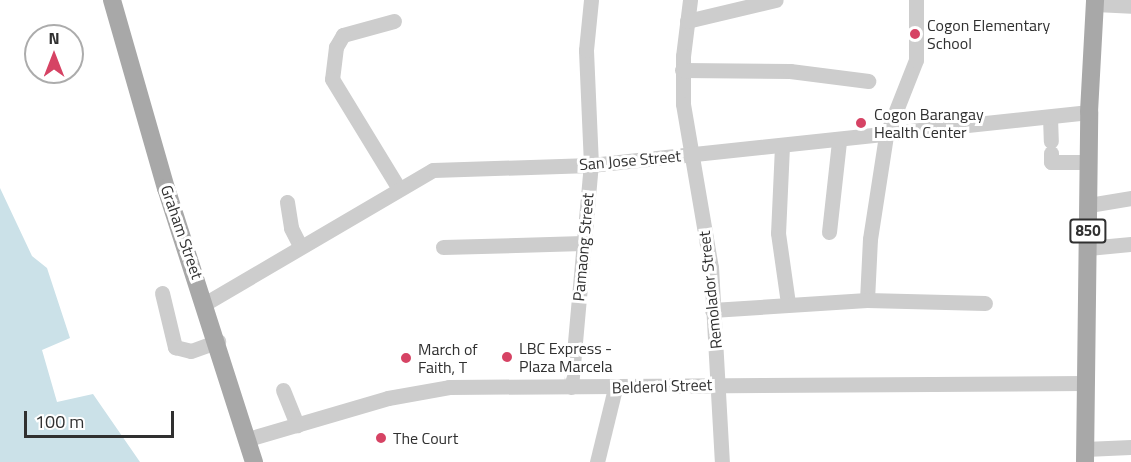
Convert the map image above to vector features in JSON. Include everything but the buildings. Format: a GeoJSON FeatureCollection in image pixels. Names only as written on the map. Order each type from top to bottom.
{"type":"FeatureCollection","features":[{"type":"Feature","properties":{"kind":"main road","name":"Graham Street"},"geometry":{"type":"LineString","coordinates":[[112,0],[166,188],[206,303],[254,462]]}},
{"type":"Feature","properties":{"kind":"main road","name":"850"},"geometry":{"type":"LineString","coordinates":[[1085,455],[1084,383],[1089,112],[1095,2]]}},
{"type":"Feature","properties":{"kind":"street","name":"Pamaong Street"},"geometry":{"type":"LineString","coordinates":[[571,387],[591,165],[586,50],[591,0]]}},
{"type":"Feature","properties":{"kind":"street","name":"Remolador Street"},"geometry":{"type":"LineString","coordinates":[[690,0],[682,70],[690,155],[711,267],[722,462]]}},
{"type":"Feature","properties":{"kind":"street"},"geometry":{"type":"LineString","coordinates":[[687,21],[776,0]]}},
{"type":"Feature","properties":{"kind":"street"},"geometry":{"type":"LineString","coordinates":[[867,300],[870,239],[886,136],[916,60],[916,0]]}},
{"type":"Feature","properties":{"kind":"street"},"geometry":{"type":"LineString","coordinates":[[1095,2],[1131,6]]}},
{"type":"Feature","properties":{"kind":"street"},"geometry":{"type":"LineString","coordinates":[[394,21],[343,35],[336,47],[332,79],[342,100],[398,187]]}},
{"type":"Feature","properties":{"kind":"street"},"geometry":{"type":"LineString","coordinates":[[682,70],[790,70],[868,81]]}},
{"type":"Feature","properties":{"kind":"street","name":"San Jose Street"},"geometry":{"type":"LineString","coordinates":[[206,303],[398,187],[433,170],[591,165],[886,136],[1089,112]]}},
{"type":"Feature","properties":{"kind":"street"},"geometry":{"type":"LineString","coordinates":[[1050,117],[1051,162],[1089,162]]}},
{"type":"Feature","properties":{"kind":"street"},"geometry":{"type":"LineString","coordinates":[[829,232],[839,141]]}},
{"type":"Feature","properties":{"kind":"street"},"geometry":{"type":"LineString","coordinates":[[782,146],[778,233],[788,303]]}},
{"type":"Feature","properties":{"kind":"street"},"geometry":{"type":"LineString","coordinates":[[1089,205],[1131,198]]}},
{"type":"Feature","properties":{"kind":"street"},"geometry":{"type":"LineString","coordinates":[[287,202],[291,228],[300,246]]}},
{"type":"Feature","properties":{"kind":"street"},"geometry":{"type":"LineString","coordinates":[[443,248],[583,243]]}},
{"type":"Feature","properties":{"kind":"street"},"geometry":{"type":"LineString","coordinates":[[1088,248],[1131,244]]}},
{"type":"Feature","properties":{"kind":"street"},"geometry":{"type":"LineString","coordinates":[[162,293],[175,347],[191,351],[218,341]]}},
{"type":"Feature","properties":{"kind":"street"},"geometry":{"type":"LineString","coordinates":[[712,309],[867,300],[985,303]]}},
{"type":"Feature","properties":{"kind":"street","name":"Belderol Street"},"geometry":{"type":"LineString","coordinates":[[248,439],[388,398],[449,387],[615,388],[718,384],[1084,383]]}},
{"type":"Feature","properties":{"kind":"street"},"geometry":{"type":"LineString","coordinates":[[597,462],[615,388]]}},
{"type":"Feature","properties":{"kind":"street"},"geometry":{"type":"LineString","coordinates":[[283,390],[297,424]]}},
{"type":"Feature","properties":{"kind":"street"},"geometry":{"type":"LineString","coordinates":[[1085,455],[1131,447]]}},
{"type":"Feature","properties":{"kind":"water"},"geometry":{"type":"Polygon","coordinates":[[[0,188],[32,256],[47,268],[70,338],[42,350],[57,402],[93,394],[140,462],[0,462],[0,188]]]}},
{"type":"Feature","properties":{"kind":"place","name":"Cogon Elementary School"},"geometry":{"type":"Point","coordinates":[915,34]}},
{"type":"Feature","properties":{"kind":"place","name":"Cogon Barangay Health Center"},"geometry":{"type":"Point","coordinates":[861,123]}},
{"type":"Feature","properties":{"kind":"place","name":"LBC Express - Plaza Marcela"},"geometry":{"type":"Point","coordinates":[507,357]}},
{"type":"Feature","properties":{"kind":"place","name":"March of Faith, T"},"geometry":{"type":"Point","coordinates":[406,358]}},
{"type":"Feature","properties":{"kind":"place","name":"The Court"},"geometry":{"type":"Point","coordinates":[381,438]}}]}
